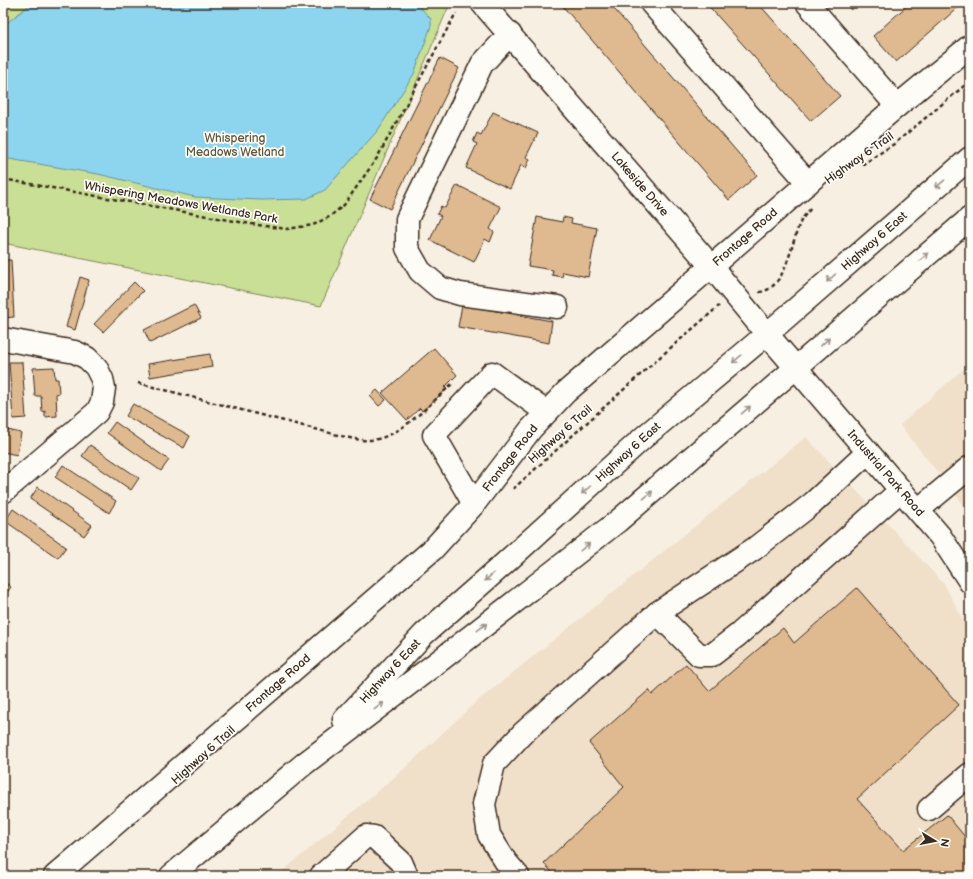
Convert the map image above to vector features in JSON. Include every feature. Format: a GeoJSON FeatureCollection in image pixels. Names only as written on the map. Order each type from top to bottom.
{"type":"FeatureCollection","features":[{"type":"Feature","properties":{"kind":"street","name":"Lakeside Drive"},"geometry":{"type":"LineString","coordinates":[[482,3],[711,266],[766,334],[796,367]]}},
{"type":"Feature","properties":{"kind":"street"},"geometry":{"type":"LineString","coordinates":[[651,3],[808,183]]}},
{"type":"Feature","properties":{"kind":"street"},"geometry":{"type":"LineString","coordinates":[[807,3],[897,106]]}},
{"type":"Feature","properties":{"kind":"street"},"geometry":{"type":"LineString","coordinates":[[510,34],[482,64],[407,219],[407,248],[420,272],[440,288],[460,294],[557,307]]}},
{"type":"Feature","properties":{"kind":"street","name":"Frontage Road"},"geometry":{"type":"LineString","coordinates":[[55,876],[432,550],[474,504],[531,429],[566,392],[897,106],[970,46]]}},
{"type":"Feature","properties":{"kind":"street","name":"Highway 6 East"},"geometry":{"type":"LineString","coordinates":[[304,764],[424,634],[505,564],[644,437],[970,158]]}},
{"type":"Feature","properties":{"kind":"street","name":"Highway 6 East"},"geometry":{"type":"LineString","coordinates":[[171,876],[304,764],[443,658],[618,521],[970,218]]}},
{"type":"Feature","properties":{"kind":"street"},"geometry":{"type":"LineString","coordinates":[[3,339],[75,352],[87,358],[96,367],[102,379],[104,388],[102,402],[97,412],[3,492]]}},
{"type":"Feature","properties":{"kind":"street","name":"Industrial Park Road"},"geometry":{"type":"LineString","coordinates":[[796,367],[940,536],[970,582]]}},
{"type":"Feature","properties":{"kind":"street"},"geometry":{"type":"LineString","coordinates":[[474,504],[434,435],[492,373],[546,412]]}},
{"type":"Feature","properties":{"kind":"street"},"geometry":{"type":"LineString","coordinates":[[518,876],[506,862],[489,835],[484,804],[494,764],[523,733],[657,613],[754,549],[813,503],[868,452]]}},
{"type":"Feature","properties":{"kind":"street"},"geometry":{"type":"LineString","coordinates":[[918,510],[970,467]]}},
{"type":"Feature","properties":{"kind":"street"},"geometry":{"type":"LineString","coordinates":[[657,613],[699,656],[712,655],[738,635],[901,490]]}},
{"type":"Feature","properties":{"kind":"street"},"geometry":{"type":"LineString","coordinates":[[929,809],[970,774]]}},
{"type":"Feature","properties":{"kind":"street"},"geometry":{"type":"LineString","coordinates":[[321,876],[366,836],[374,837],[400,862],[407,876]]}},
{"type":"Feature","properties":{"kind":"path","name":"Whispering Meadows Wetlands Park"},"geometry":{"type":"LineString","coordinates":[[3,179],[251,224],[287,229],[313,225],[329,217],[344,205],[377,158],[456,13]]}},
{"type":"Feature","properties":{"kind":"path","name":"Highway 6 Trail"},"geometry":{"type":"LineString","coordinates":[[859,167],[894,144],[970,81]]}},
{"type":"Feature","properties":{"kind":"path"},"geometry":{"type":"LineString","coordinates":[[734,294],[765,291],[777,281],[788,260],[800,223],[812,207]]}},
{"type":"Feature","properties":{"kind":"path","name":"Highway 6 Trail"},"geometry":{"type":"LineString","coordinates":[[512,489],[660,357],[734,294]]}},
{"type":"Feature","properties":{"kind":"path"},"geometry":{"type":"LineString","coordinates":[[138,384],[341,436],[371,440],[388,436],[406,425],[456,380]]}},
{"type":"Feature","properties":{"kind":"shaded area"},"geometry":{"type":"Polygon","coordinates":[[[970,363],[970,513],[900,425],[970,363]]]}},
{"type":"Feature","properties":{"kind":"shaded area"},"geometry":{"type":"Polygon","coordinates":[[[806,437],[944,584],[970,633],[970,876],[277,876],[404,769],[474,704],[806,437]]]}},
{"type":"Feature","properties":{"kind":"green space","name":"Whispering Meadows Wetland"},"geometry":{"type":"Polygon","coordinates":[[[3,3],[443,3],[448,8],[321,306],[3,243],[3,3]]]}},
{"type":"Feature","properties":{"kind":"water","name":"Whispering Meadows Wetland"},"geometry":{"type":"Polygon","coordinates":[[[32,3],[416,3],[431,19],[431,26],[414,74],[378,130],[325,190],[306,199],[261,200],[195,197],[98,174],[3,158],[3,26],[32,3]]]}},
{"type":"Feature","properties":{"kind":"building"},"geometry":{"type":"Polygon","coordinates":[[[560,3],[609,3],[757,175],[729,200],[560,3]]]}},
{"type":"Feature","properties":{"kind":"building"},"geometry":{"type":"Polygon","coordinates":[[[706,3],[758,3],[840,96],[811,121],[706,3]]]}},
{"type":"Feature","properties":{"kind":"building"},"geometry":{"type":"Polygon","coordinates":[[[845,3],[859,3],[851,10],[845,3]]]}},
{"type":"Feature","properties":{"kind":"building"},"geometry":{"type":"Polygon","coordinates":[[[910,3],[963,3],[896,62],[873,36],[910,3]]]}},
{"type":"Feature","properties":{"kind":"building"},"geometry":{"type":"Polygon","coordinates":[[[440,58],[459,68],[390,209],[370,199],[440,58]]]}},
{"type":"Feature","properties":{"kind":"building"},"geometry":{"type":"Polygon","coordinates":[[[493,112],[538,133],[526,157],[530,159],[526,168],[521,165],[510,189],[466,168],[477,144],[473,142],[477,133],[481,135],[493,112]]]}},
{"type":"Feature","properties":{"kind":"building"},"geometry":{"type":"Polygon","coordinates":[[[457,185],[501,207],[490,229],[494,232],[490,242],[485,239],[474,262],[430,240],[441,216],[437,214],[441,206],[445,208],[457,185]]]}},
{"type":"Feature","properties":{"kind":"building"},"geometry":{"type":"Polygon","coordinates":[[[537,217],[562,222],[563,217],[572,219],[571,223],[597,228],[588,277],[563,272],[562,277],[552,275],[553,270],[528,266],[537,217]]]}},
{"type":"Feature","properties":{"kind":"building"},"geometry":{"type":"Polygon","coordinates":[[[3,260],[11,260],[14,317],[3,318],[3,260]]]}},
{"type":"Feature","properties":{"kind":"building"},"geometry":{"type":"Polygon","coordinates":[[[80,277],[89,280],[75,330],[66,327],[80,277]]]}},
{"type":"Feature","properties":{"kind":"building"},"geometry":{"type":"Polygon","coordinates":[[[134,282],[143,291],[103,332],[94,324],[134,282]]]}},
{"type":"Feature","properties":{"kind":"building"},"geometry":{"type":"Polygon","coordinates":[[[194,305],[201,318],[150,343],[144,330],[194,305]]]}},
{"type":"Feature","properties":{"kind":"building"},"geometry":{"type":"Polygon","coordinates":[[[462,305],[552,321],[549,343],[458,327],[462,305]]]}},
{"type":"Feature","properties":{"kind":"building"},"geometry":{"type":"Polygon","coordinates":[[[434,348],[457,375],[445,387],[447,389],[422,411],[420,408],[407,420],[382,393],[434,348]]]}},
{"type":"Feature","properties":{"kind":"building"},"geometry":{"type":"Polygon","coordinates":[[[210,354],[212,367],[150,377],[148,364],[210,354]]]}},
{"type":"Feature","properties":{"kind":"building"},"geometry":{"type":"Polygon","coordinates":[[[9,362],[22,362],[26,418],[13,419],[9,362]]]}},
{"type":"Feature","properties":{"kind":"building"},"geometry":{"type":"Polygon","coordinates":[[[54,367],[55,379],[58,379],[59,393],[56,394],[57,416],[45,417],[45,411],[42,412],[41,396],[35,396],[33,368],[54,367]]]}},
{"type":"Feature","properties":{"kind":"building"},"geometry":{"type":"Polygon","coordinates":[[[377,390],[386,400],[379,406],[370,396],[377,390]]]}},
{"type":"Feature","properties":{"kind":"building"},"geometry":{"type":"Polygon","coordinates":[[[133,404],[190,436],[184,448],[126,416],[133,404]]]}},
{"type":"Feature","properties":{"kind":"building"},"geometry":{"type":"Polygon","coordinates":[[[115,422],[169,460],[161,471],[107,433],[115,422]]]}},
{"type":"Feature","properties":{"kind":"building"},"geometry":{"type":"Polygon","coordinates":[[[3,429],[21,433],[17,455],[3,452],[3,429]]]}},
{"type":"Feature","properties":{"kind":"building"},"geometry":{"type":"Polygon","coordinates":[[[90,445],[139,478],[131,490],[82,456],[90,445]]]}},
{"type":"Feature","properties":{"kind":"building"},"geometry":{"type":"Polygon","coordinates":[[[63,465],[116,501],[109,513],[55,477],[63,465]]]}},
{"type":"Feature","properties":{"kind":"building"},"geometry":{"type":"Polygon","coordinates":[[[38,487],[92,525],[84,536],[30,499],[38,487]]]}},
{"type":"Feature","properties":{"kind":"building"},"geometry":{"type":"Polygon","coordinates":[[[13,509],[66,547],[58,558],[5,521],[13,509]]]}},
{"type":"Feature","properties":{"kind":"building"},"geometry":{"type":"Polygon","coordinates":[[[3,581],[11,587],[3,598],[3,581]]]}},
{"type":"Feature","properties":{"kind":"building"},"geometry":{"type":"Polygon","coordinates":[[[857,588],[959,705],[857,799],[903,850],[947,815],[970,843],[970,876],[555,876],[544,863],[624,787],[589,743],[649,690],[652,695],[686,664],[709,691],[783,628],[794,643],[857,588]]]}}]}
